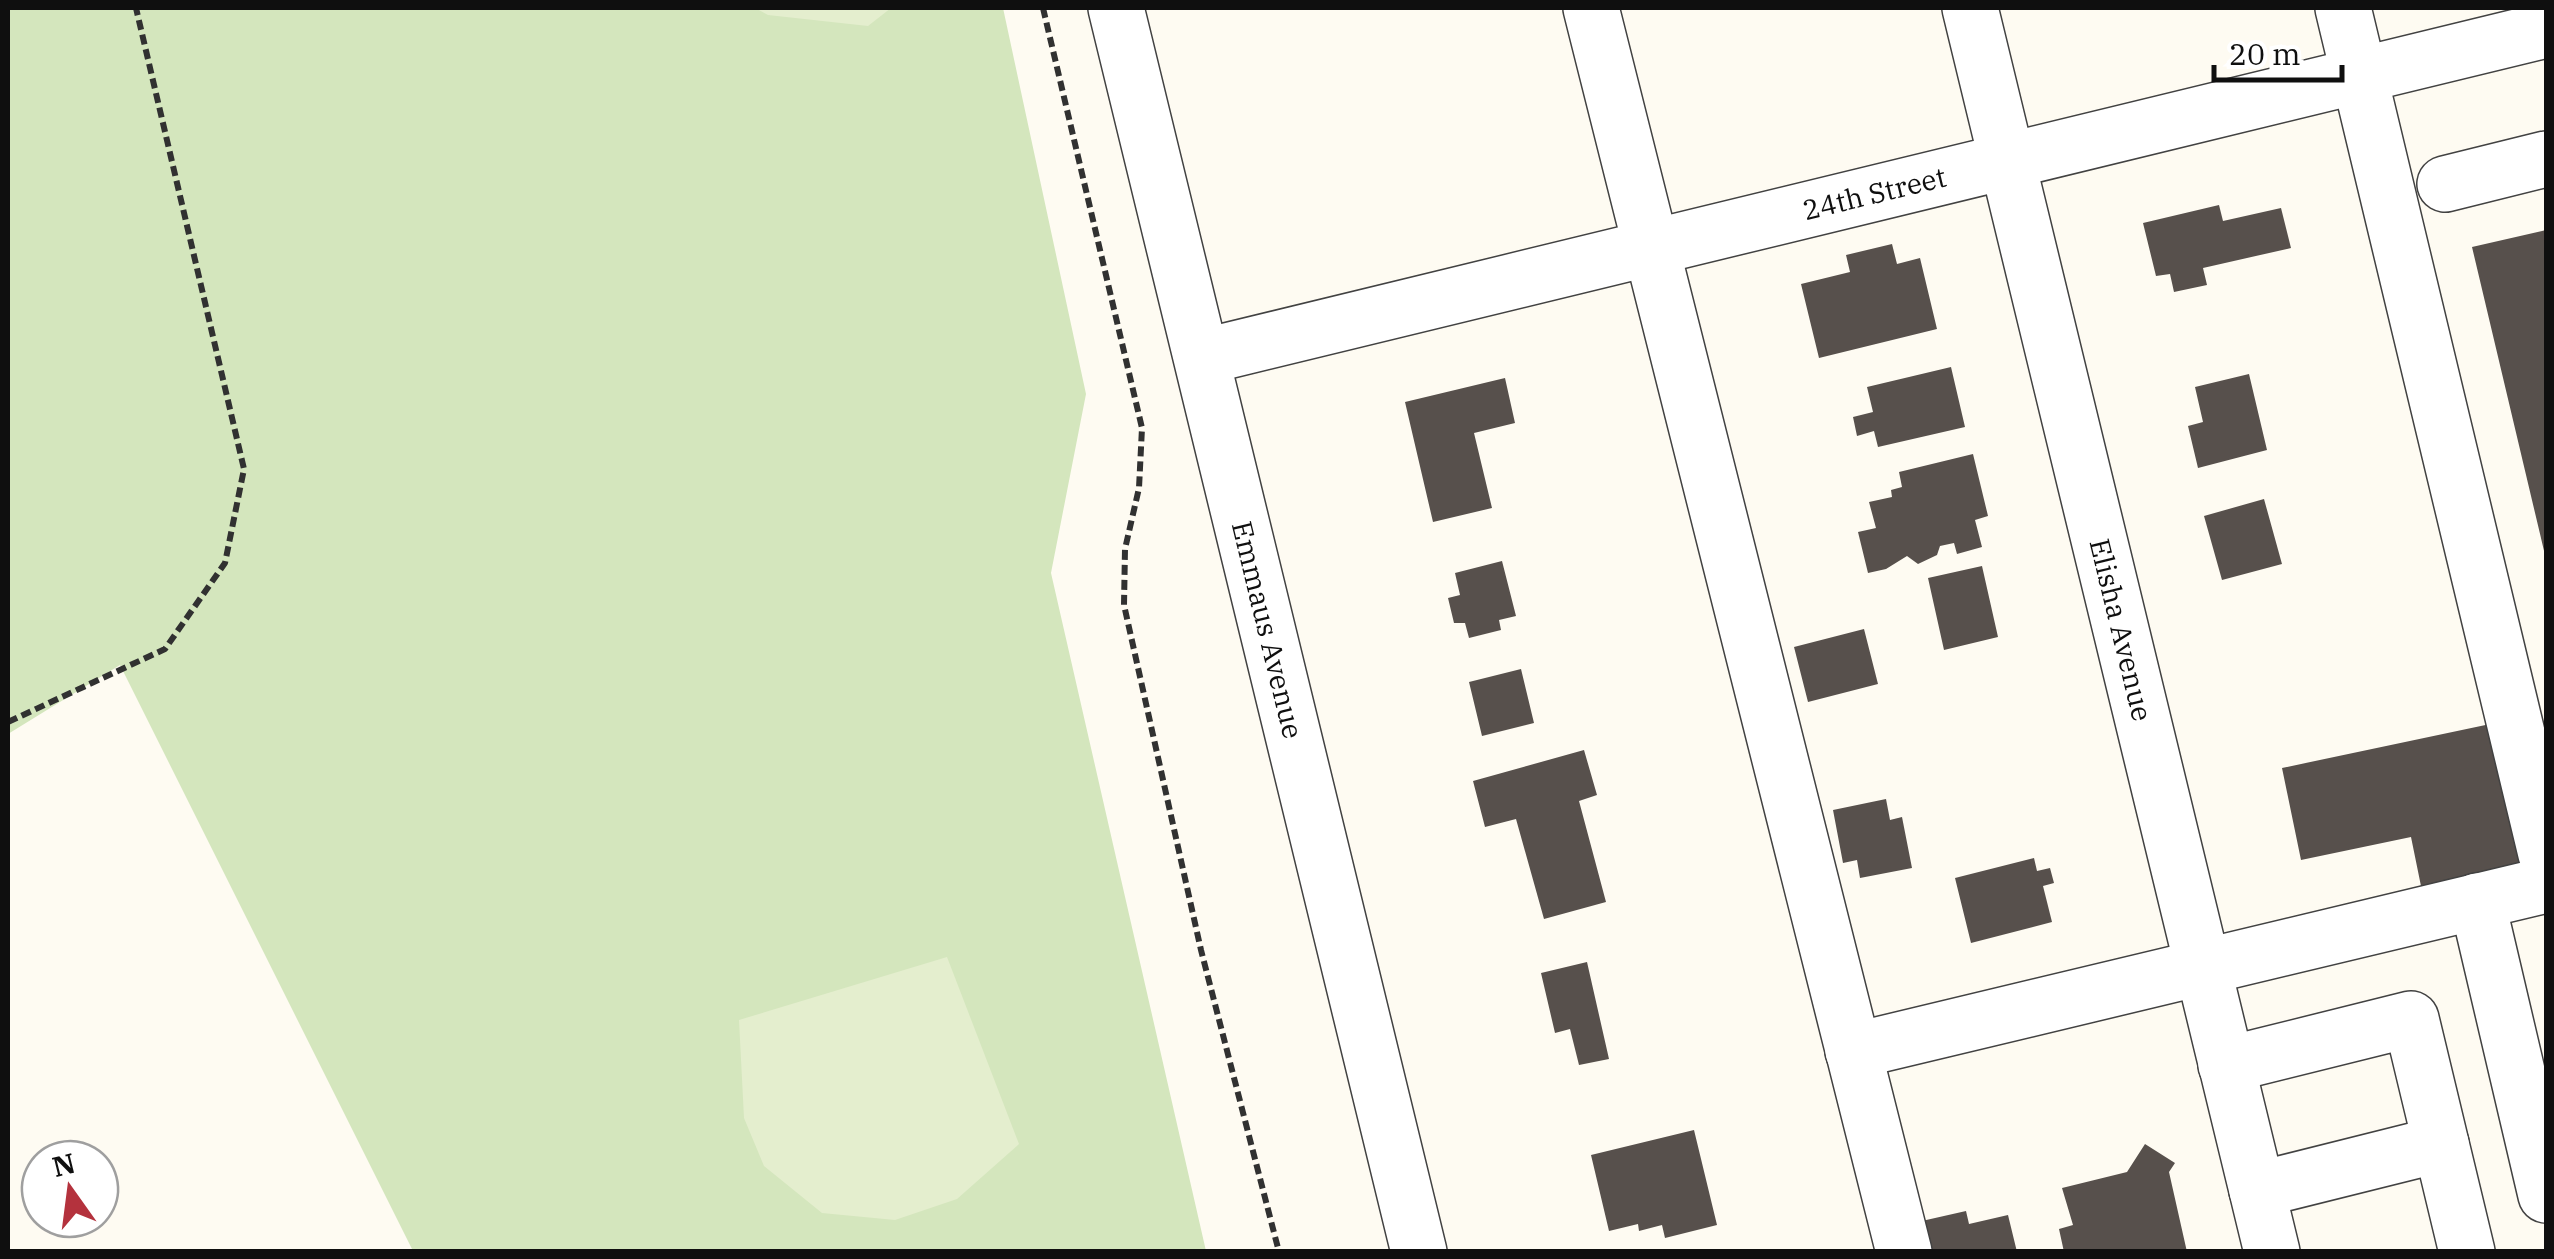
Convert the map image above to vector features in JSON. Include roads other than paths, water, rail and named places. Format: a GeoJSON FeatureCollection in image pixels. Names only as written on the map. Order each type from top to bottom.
{"type":"FeatureCollection","features":[{"type":"Feature","properties":{"kind":"street","name":"Emmaus Avenue"},"geometry":{"type":"LineString","coordinates":[[1116,8],[1419,1252]]}},
{"type":"Feature","properties":{"kind":"street"},"geometry":{"type":"LineString","coordinates":[[1592,8],[1904,1252]]}},
{"type":"Feature","properties":{"kind":"street","name":"Elisha Avenue"},"geometry":{"type":"LineString","coordinates":[[1970,8],[2272,1252]]}},
{"type":"Feature","properties":{"kind":"street"},"geometry":{"type":"LineString","coordinates":[[2343,8],[2526,680],[2546,854]]}},
{"type":"Feature","properties":{"kind":"street","name":"24th Street"},"geometry":{"type":"LineString","coordinates":[[1202,357],[2546,30]]}},
{"type":"Feature","properties":{"kind":"street"},"geometry":{"type":"LineString","coordinates":[[2445,184],[2546,158]]}},
{"type":"Feature","properties":{"kind":"street"},"geometry":{"type":"LineString","coordinates":[[1853,1051],[2546,885]]}},
{"type":"Feature","properties":{"kind":"street"},"geometry":{"type":"LineString","coordinates":[[2477,902],[2539,1133],[2546,1195]]}},
{"type":"Feature","properties":{"kind":"street"},"geometry":{"type":"LineString","coordinates":[[2226,1065],[2411,1019],[2467,1252]]}},
{"type":"Feature","properties":{"kind":"street"},"geometry":{"type":"LineString","coordinates":[[2257,1190],[2441,1144]]}}]}
